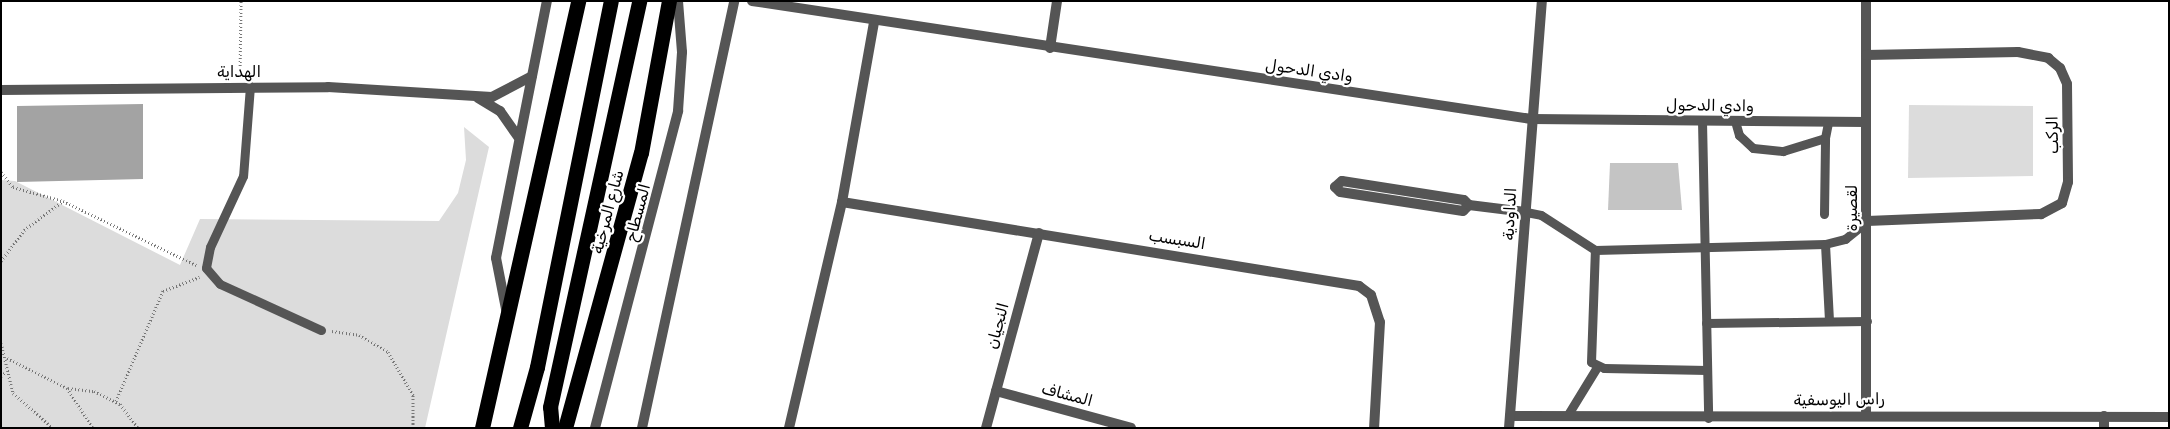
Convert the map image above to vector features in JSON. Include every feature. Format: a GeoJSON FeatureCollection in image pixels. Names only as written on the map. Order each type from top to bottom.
{"type":"FeatureCollection","features":[{"type":"Feature","properties":{"kind":"highway"},"geometry":{"type":"LineString","coordinates":[[482,428],[578,1]]}},
{"type":"Feature","properties":{"kind":"highway"},"geometry":{"type":"LineString","coordinates":[[520,428],[537,367],[611,1]]}},
{"type":"Feature","properties":{"kind":"highway"},"geometry":{"type":"LineString","coordinates":[[552,428],[550,408],[639,1]]}},
{"type":"Feature","properties":{"kind":"highway","name":"شارع المرخية"},"geometry":{"type":"LineString","coordinates":[[565,428],[642,153],[669,1]]}},
{"type":"Feature","properties":{"kind":"street"},"geometry":{"type":"LineString","coordinates":[[508,317],[498,288],[496,258],[518,137],[547,1]]}},
{"type":"Feature","properties":{"kind":"street","name":"المسطاح"},"geometry":{"type":"LineString","coordinates":[[596,428],[678,111],[682,52],[678,1]]}},
{"type":"Feature","properties":{"kind":"street"},"geometry":{"type":"LineString","coordinates":[[642,428],[734,1]]}},
{"type":"Feature","properties":{"kind":"street","name":"وادي الدحول"},"geometry":{"type":"LineString","coordinates":[[752,1],[874,23],[1531,120],[1866,122]]}},
{"type":"Feature","properties":{"kind":"street"},"geometry":{"type":"LineString","coordinates":[[1050,48],[1057,1]]}},
{"type":"Feature","properties":{"kind":"street","name":"الداودية"},"geometry":{"type":"LineString","coordinates":[[1509,428],[1526,212],[1531,120],[1542,1]]}},
{"type":"Feature","properties":{"kind":"street","name":"لقصيرة"},"geometry":{"type":"LineString","coordinates":[[1866,1],[1866,414]]}},
{"type":"Feature","properties":{"kind":"street"},"geometry":{"type":"LineString","coordinates":[[788,428],[842,202],[874,23]]}},
{"type":"Feature","properties":{"kind":"street","name":"الركب"},"geometry":{"type":"LineString","coordinates":[[1866,55],[2018,52],[2048,58],[2060,68],[2067,84],[2068,182],[2062,203],[2041,214],[1867,221]]}},
{"type":"Feature","properties":{"kind":"street","name":"الهداية"},"geometry":{"type":"LineString","coordinates":[[1,90],[245,86],[414,89],[477,97],[507,93],[532,76]]}},
{"type":"Feature","properties":{"kind":"street","name":"الهداية"},"geometry":{"type":"LineString","coordinates":[[477,97],[500,111],[518,137]]}},
{"type":"Feature","properties":{"kind":"street"},"geometry":{"type":"LineString","coordinates":[[1469,205],[1463,211],[1340,192],[1335,187],[1342,182],[1406,190],[1464,200],[1469,205],[1526,212]]}},
{"type":"Feature","properties":{"kind":"street"},"geometry":{"type":"LineString","coordinates":[[1405,202],[1406,190]]}},
{"type":"Feature","properties":{"kind":"street","name":"السبسب"},"geometry":{"type":"LineString","coordinates":[[842,202],[1359,286],[1371,295],[1380,322],[1374,428]]}},
{"type":"Feature","properties":{"kind":"street","name":"النجيان"},"geometry":{"type":"LineString","coordinates":[[986,428],[1039,233]]}},
{"type":"Feature","properties":{"kind":"street","name":"المشاف"},"geometry":{"type":"LineString","coordinates":[[996,391],[1131,428]]}},
{"type":"Feature","properties":{"kind":"street","name":"راس اليوسفية"},"geometry":{"type":"LineString","coordinates":[[1510,416],[1708,418],[1866,414],[2169,417]]}},
{"type":"Feature","properties":{"kind":"street"},"geometry":{"type":"LineString","coordinates":[[2104,416],[2104,428]]}},
{"type":"Feature","properties":{"kind":"lane"},"geometry":{"type":"LineString","coordinates":[[245,86],[243,176],[210,247],[208,271],[321,330]]}},
{"type":"Feature","properties":{"kind":"lane"},"geometry":{"type":"LineString","coordinates":[[1702,121],[1708,418]]}},
{"type":"Feature","properties":{"kind":"lane"},"geometry":{"type":"LineString","coordinates":[[1735,121],[1739,135],[1753,148],[1783,152],[1825,138]]}},
{"type":"Feature","properties":{"kind":"lane"},"geometry":{"type":"LineString","coordinates":[[1824,214],[1825,138],[1828,122]]}},
{"type":"Feature","properties":{"kind":"lane"},"geometry":{"type":"LineString","coordinates":[[1526,212],[1541,215],[1595,250],[1825,244],[1845,239],[1867,221]]}},
{"type":"Feature","properties":{"kind":"lane"},"geometry":{"type":"LineString","coordinates":[[1825,244],[1830,321]]}},
{"type":"Feature","properties":{"kind":"lane"},"geometry":{"type":"LineString","coordinates":[[1595,250],[1589,356],[1597,367]]}},
{"type":"Feature","properties":{"kind":"lane"},"geometry":{"type":"LineString","coordinates":[[1706,323],[1867,321]]}},
{"type":"Feature","properties":{"kind":"lane"},"geometry":{"type":"LineString","coordinates":[[1597,367],[1707,370]]}},
{"type":"Feature","properties":{"kind":"lane"},"geometry":{"type":"LineString","coordinates":[[1567,416],[1597,367]]}},
{"type":"Feature","properties":{"kind":"path"},"geometry":{"type":"LineString","coordinates":[[241,1],[245,86]]}},
{"type":"Feature","properties":{"kind":"path"},"geometry":{"type":"LineString","coordinates":[[1,172],[13,187],[62,201],[183,261],[208,271]]}},
{"type":"Feature","properties":{"kind":"path"},"geometry":{"type":"LineString","coordinates":[[1,260],[24,230],[62,201]]}},
{"type":"Feature","properties":{"kind":"path"},"geometry":{"type":"LineString","coordinates":[[116,401],[163,290],[208,271]]}},
{"type":"Feature","properties":{"kind":"path"},"geometry":{"type":"LineString","coordinates":[[321,330],[359,335],[388,352],[413,395],[412,428]]}},
{"type":"Feature","properties":{"kind":"path"},"geometry":{"type":"LineString","coordinates":[[1,343],[7,358],[6,372],[13,393],[53,428]]}},
{"type":"Feature","properties":{"kind":"path"},"geometry":{"type":"LineString","coordinates":[[7,358],[67,388],[94,391],[116,401],[138,428]]}},
{"type":"Feature","properties":{"kind":"path"},"geometry":{"type":"LineString","coordinates":[[1,376],[6,372]]}},
{"type":"Feature","properties":{"kind":"path"},"geometry":{"type":"LineString","coordinates":[[67,388],[93,428]]}},
{"type":"Feature","properties":{"kind":"shaded area"},"geometry":{"type":"Polygon","coordinates":[[[143,104],[143,179],[17,182],[17,106],[143,104]]]}},
{"type":"Feature","properties":{"kind":"shaded area"},"geometry":{"type":"Polygon","coordinates":[[[1909,105],[2033,106],[2033,176],[1908,178],[1909,105]]]}},
{"type":"Feature","properties":{"kind":"shaded area"},"geometry":{"type":"Polygon","coordinates":[[[464,127],[489,147],[425,428],[1,428],[1,180],[15,181],[180,265],[200,219],[439,221],[458,193],[466,160],[464,127]]]}},
{"type":"Feature","properties":{"kind":"building"},"geometry":{"type":"Polygon","coordinates":[[[1610,163],[1678,163],[1682,210],[1608,210],[1610,163]]]}}]}
